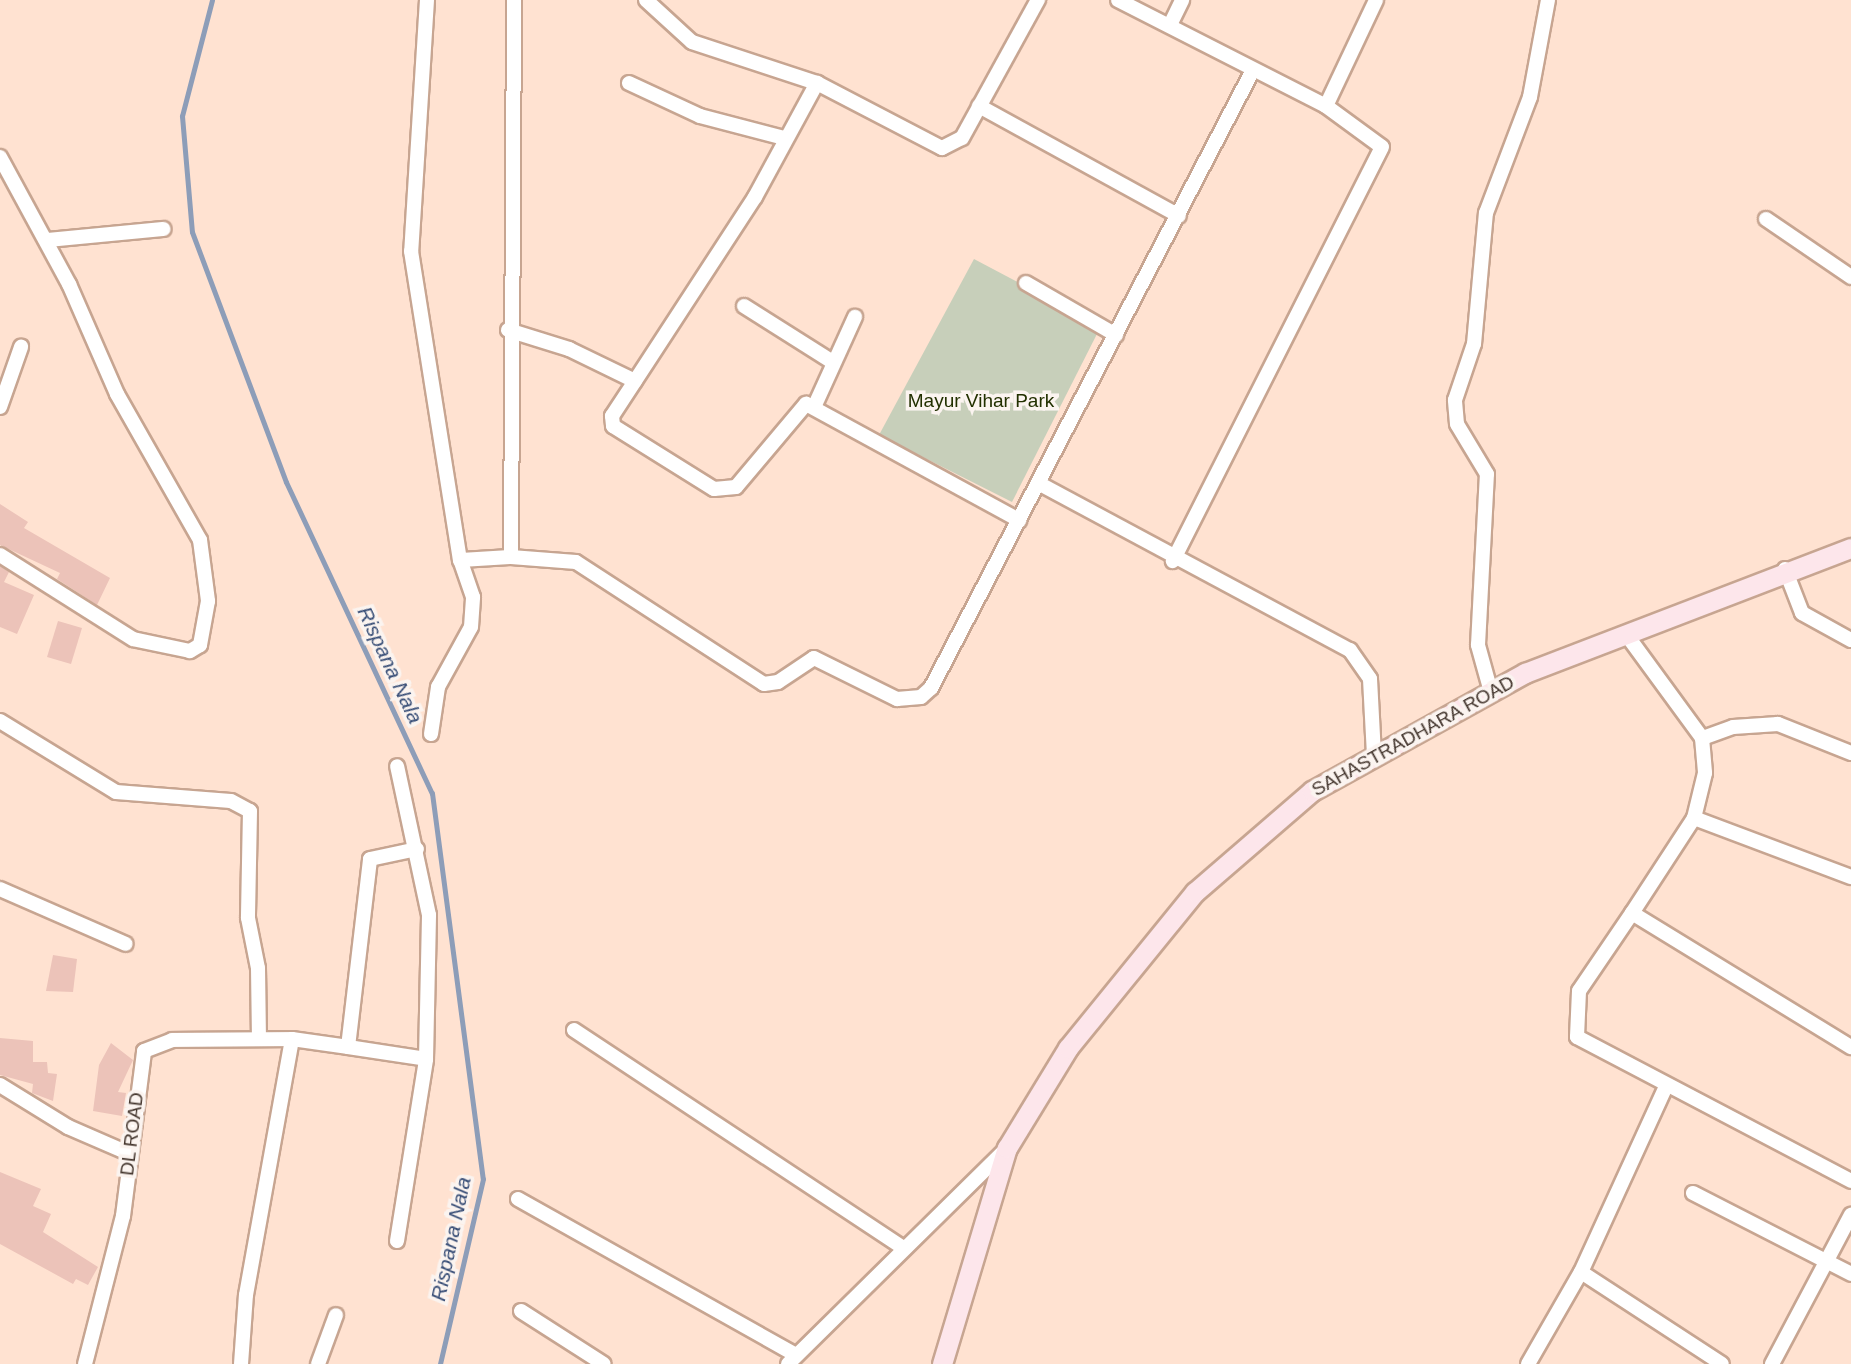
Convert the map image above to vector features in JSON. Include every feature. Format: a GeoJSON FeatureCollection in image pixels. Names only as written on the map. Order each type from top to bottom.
{"type":"FeatureCollection","features":[{"type":"Feature","properties":{"kind":"main road","name":"SAHASTRADHARA ROAD"},"geometry":{"type":"LineString","coordinates":[[942,1364],[1007,1148],[1068,1048],[1195,892],[1312,791],[1491,692],[1785,569],[1851,548]]}},
{"type":"Feature","properties":{"kind":"street"},"geometry":{"type":"LineString","coordinates":[[427,0],[411,251],[460,561],[473,597],[471,627],[438,687],[431,734]]}},
{"type":"Feature","properties":{"kind":"street"},"geometry":{"type":"LineString","coordinates":[[511,557],[508,330],[514,0]]}},
{"type":"Feature","properties":{"kind":"street"},"geometry":{"type":"LineString","coordinates":[[646,0],[692,42],[817,83],[942,148],[962,138],[1038,0]]}},
{"type":"Feature","properties":{"kind":"street"},"geometry":{"type":"LineString","coordinates":[[1118,0],[1326,106],[1375,136],[1381,159],[1174,561]]}},
{"type":"Feature","properties":{"kind":"street"},"geometry":{"type":"LineString","coordinates":[[1170,25],[1182,0]]}},
{"type":"Feature","properties":{"kind":"street"},"geometry":{"type":"LineString","coordinates":[[1326,106],[1376,0]]}},
{"type":"Feature","properties":{"kind":"street"},"geometry":{"type":"LineString","coordinates":[[1491,692],[1478,645],[1487,474],[1458,424],[1455,400],[1474,344],[1486,213],[1530,97],[1548,0]]}},
{"type":"Feature","properties":{"kind":"street"},"geometry":{"type":"LineString","coordinates":[[460,561],[511,557],[576,562],[764,684],[778,682],[814,658],[912,701],[931,688],[1253,70]]}},
{"type":"Feature","properties":{"kind":"street"},"geometry":{"type":"LineString","coordinates":[[629,83],[700,116],[784,138]]}},
{"type":"Feature","properties":{"kind":"street"},"geometry":{"type":"LineString","coordinates":[[817,83],[784,138],[755,197],[612,416],[613,426],[725,492],[744,480],[797,408],[815,405],[1019,520]]}},
{"type":"Feature","properties":{"kind":"street"},"geometry":{"type":"LineString","coordinates":[[979,106],[1179,216]]}},
{"type":"Feature","properties":{"kind":"street"},"geometry":{"type":"LineString","coordinates":[[0,157],[47,240],[117,394],[200,540],[208,601],[200,645],[190,651],[132,639],[0,555]]}},
{"type":"Feature","properties":{"kind":"street"},"geometry":{"type":"LineString","coordinates":[[1766,219],[1851,277]]}},
{"type":"Feature","properties":{"kind":"street"},"geometry":{"type":"LineString","coordinates":[[47,240],[163,229]]}},
{"type":"Feature","properties":{"kind":"street"},"geometry":{"type":"LineString","coordinates":[[1027,283],[1116,335]]}},
{"type":"Feature","properties":{"kind":"street"},"geometry":{"type":"LineString","coordinates":[[744,306],[831,361]]}},
{"type":"Feature","properties":{"kind":"street"},"geometry":{"type":"LineString","coordinates":[[815,405],[831,361],[855,317]]}},
{"type":"Feature","properties":{"kind":"street"},"geometry":{"type":"LineString","coordinates":[[508,330],[569,349],[635,381]]}},
{"type":"Feature","properties":{"kind":"street"},"geometry":{"type":"LineString","coordinates":[[2,397],[21,347]]}},
{"type":"Feature","properties":{"kind":"street"},"geometry":{"type":"LineString","coordinates":[[1038,483],[1174,561],[1350,650],[1370,679],[1374,756]]}},
{"type":"Feature","properties":{"kind":"street"},"geometry":{"type":"LineString","coordinates":[[1785,569],[1802,613],[1851,640]]}},
{"type":"Feature","properties":{"kind":"street"},"geometry":{"type":"LineString","coordinates":[[1626,634],[1702,738],[1705,773],[1694,818],[1579,992],[1577,1037],[1665,1086],[1851,1181]]}},
{"type":"Feature","properties":{"kind":"street"},"geometry":{"type":"LineString","coordinates":[[0,721],[116,792],[231,801],[250,811],[248,918],[258,968],[259,1036]]}},
{"type":"Feature","properties":{"kind":"street"},"geometry":{"type":"LineString","coordinates":[[1702,738],[1733,727],[1777,724],[1851,753]]}},
{"type":"Feature","properties":{"kind":"street"},"geometry":{"type":"LineString","coordinates":[[397,766],[429,915],[426,1059],[397,1241]]}},
{"type":"Feature","properties":{"kind":"street"},"geometry":{"type":"LineString","coordinates":[[1694,818],[1851,877]]}},
{"type":"Feature","properties":{"kind":"street"},"geometry":{"type":"LineString","coordinates":[[348,1047],[370,859],[416,849]]}},
{"type":"Feature","properties":{"kind":"street"},"geometry":{"type":"LineString","coordinates":[[0,889],[126,944]]}},
{"type":"Feature","properties":{"kind":"street"},"geometry":{"type":"LineString","coordinates":[[1632,912],[1851,1046]]}},
{"type":"Feature","properties":{"kind":"street"},"geometry":{"type":"LineString","coordinates":[[574,1030],[903,1248]]}},
{"type":"Feature","properties":{"kind":"street","name":"DL ROAD"},"geometry":{"type":"LineString","coordinates":[[85,1364],[123,1216],[128,1153],[144,1051],[172,1041],[259,1036],[426,1059]]}},
{"type":"Feature","properties":{"kind":"street"},"geometry":{"type":"LineString","coordinates":[[241,1364],[246,1296],[292,1039]]}},
{"type":"Feature","properties":{"kind":"street"},"geometry":{"type":"LineString","coordinates":[[0,1085],[68,1127],[128,1153]]}},
{"type":"Feature","properties":{"kind":"street"},"geometry":{"type":"LineString","coordinates":[[1528,1364],[1581,1272],[1665,1086]]}},
{"type":"Feature","properties":{"kind":"street"},"geometry":{"type":"LineString","coordinates":[[518,1199],[792,1360],[1007,1148]]}},
{"type":"Feature","properties":{"kind":"street"},"geometry":{"type":"LineString","coordinates":[[1693,1193],[1851,1274]]}},
{"type":"Feature","properties":{"kind":"street"},"geometry":{"type":"LineString","coordinates":[[1772,1364],[1851,1215]]}},
{"type":"Feature","properties":{"kind":"street"},"geometry":{"type":"LineString","coordinates":[[1581,1272],[1722,1364]]}},
{"type":"Feature","properties":{"kind":"street"},"geometry":{"type":"LineString","coordinates":[[521,1311],[604,1364]]}},
{"type":"Feature","properties":{"kind":"street"},"geometry":{"type":"LineString","coordinates":[[318,1364],[336,1315]]}},
{"type":"Feature","properties":{"kind":"green space","name":"Mayur Vihar Park"},"geometry":{"type":"Polygon","coordinates":[[[974,259],[1101,326],[1012,502],[879,435],[974,259]]]}},
{"type":"Feature","properties":{"kind":"building"},"geometry":{"type":"Polygon","coordinates":[[[0,504],[28,522],[24,528],[110,578],[97,605],[57,579],[60,573],[0,545],[0,504]]]}},
{"type":"Feature","properties":{"kind":"building"},"geometry":{"type":"Polygon","coordinates":[[[0,566],[9,572],[4,582],[34,595],[17,634],[0,627],[0,566]]]}},
{"type":"Feature","properties":{"kind":"building"},"geometry":{"type":"Polygon","coordinates":[[[58,621],[82,628],[71,664],[47,657],[58,621]]]}},
{"type":"Feature","properties":{"kind":"building"},"geometry":{"type":"Polygon","coordinates":[[[53,955],[77,959],[73,992],[46,991],[53,955]]]}},
{"type":"Feature","properties":{"kind":"building"},"geometry":{"type":"Polygon","coordinates":[[[0,1038],[33,1041],[33,1062],[47,1062],[48,1073],[57,1074],[53,1101],[32,1093],[33,1084],[0,1075],[0,1038]]]}},
{"type":"Feature","properties":{"kind":"building"},"geometry":{"type":"Polygon","coordinates":[[[111,1043],[133,1060],[118,1092],[126,1093],[122,1116],[93,1111],[99,1065],[111,1043]]]}},
{"type":"Feature","properties":{"kind":"building"},"geometry":{"type":"Polygon","coordinates":[[[0,1172],[41,1189],[33,1206],[51,1214],[43,1232],[98,1267],[88,1285],[76,1279],[73,1284],[0,1244],[0,1172]]]}},
{"type":"Feature","properties":{"kind":"waterway","name":"Rispana Nala"},"geometry":{"type":"LineString","coordinates":[[212,0],[182,116],[192,232],[286,482],[432,793],[483,1179],[440,1364]]}}]}
